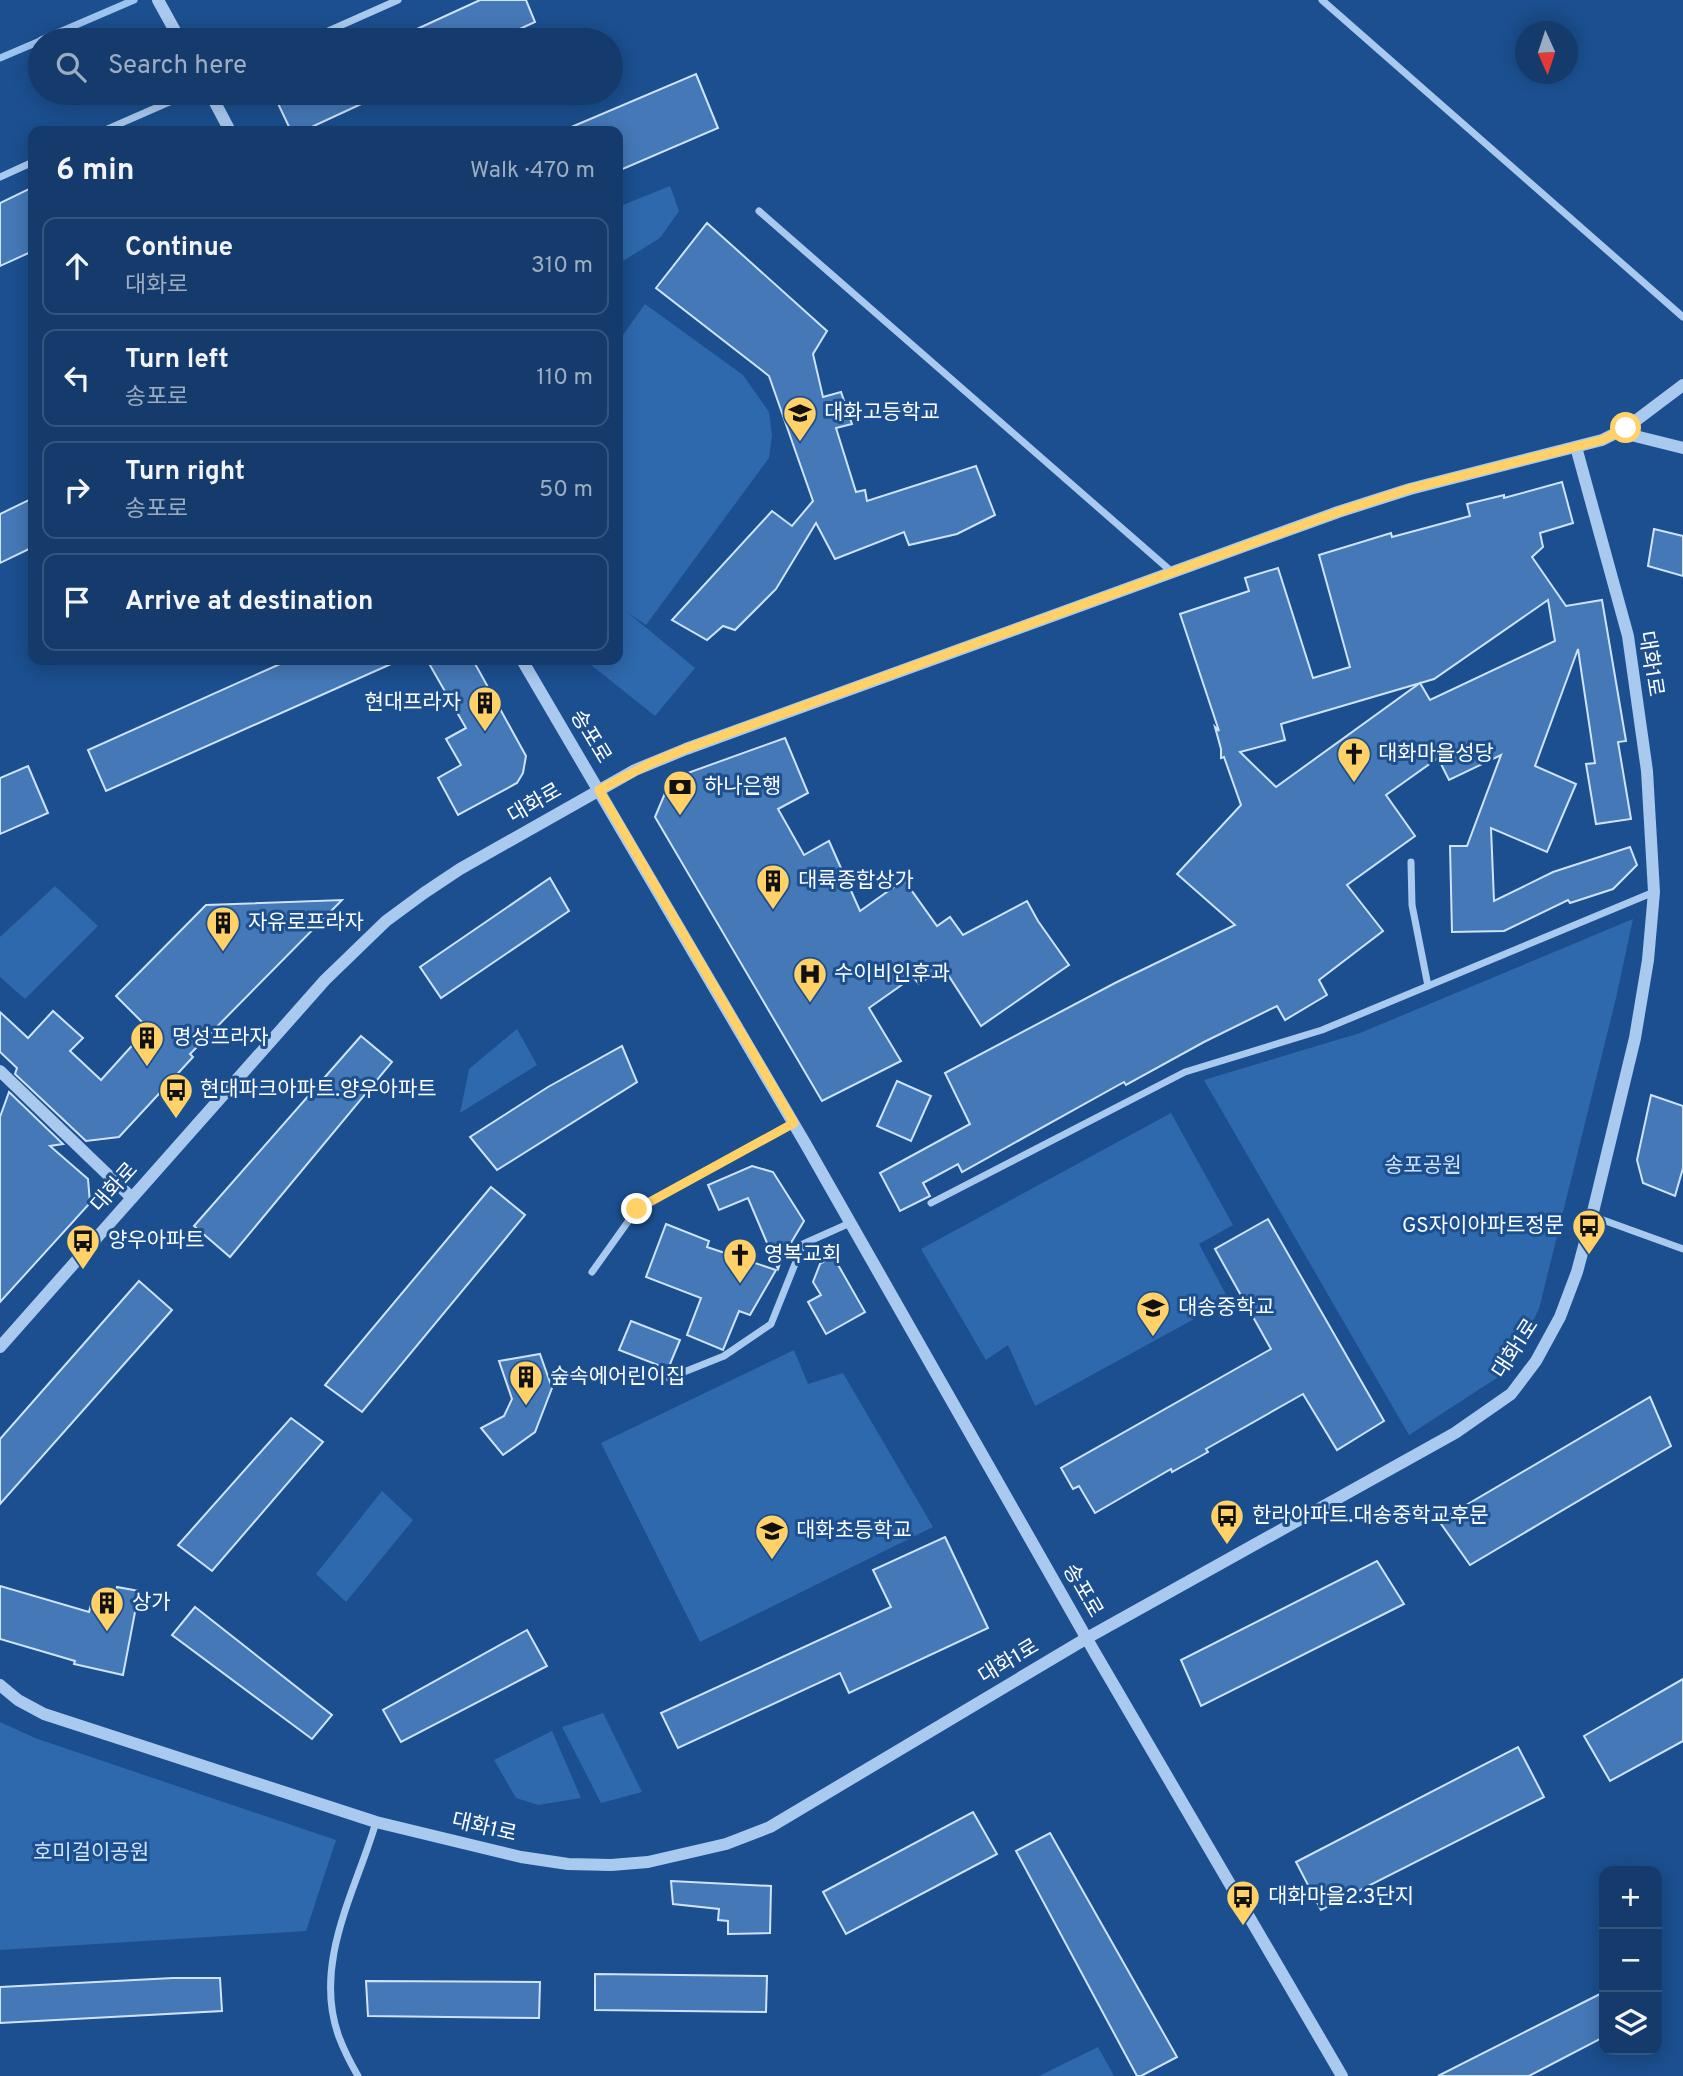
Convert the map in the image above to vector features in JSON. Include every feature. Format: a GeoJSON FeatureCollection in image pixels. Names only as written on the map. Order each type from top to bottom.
{"type":"FeatureCollection","features":[{"type":"Feature","properties":{"kind":"street"},"geometry":{"type":"LineString","coordinates":[[158,0],[173,28]]}},
{"type":"Feature","properties":{"kind":"street"},"geometry":{"type":"LineString","coordinates":[[335,28],[398,0]]}},
{"type":"Feature","properties":{"kind":"street"},"geometry":{"type":"LineString","coordinates":[[1322,0],[1683,317]]}},
{"type":"Feature","properties":{"kind":"street"},"geometry":{"type":"LineString","coordinates":[[114,126],[163,105]]}},
{"type":"Feature","properties":{"kind":"street"},"geometry":{"type":"LineString","coordinates":[[216,105],[227,126]]}},
{"type":"Feature","properties":{"kind":"street"},"geometry":{"type":"LineString","coordinates":[[0,177],[28,164]]}},
{"type":"Feature","properties":{"kind":"street"},"geometry":{"type":"LineString","coordinates":[[759,211],[1173,573]]}},
{"type":"Feature","properties":{"kind":"street","name":"대화로"},"geometry":{"type":"LineString","coordinates":[[0,1347],[316,989],[386,921],[460,869],[599,790],[685,749],[1338,512],[1409,489],[1576,447],[1619,432],[1683,385]]}},
{"type":"Feature","properties":{"kind":"street"},"geometry":{"type":"LineString","coordinates":[[1619,432],[1683,449]]}},
{"type":"Feature","properties":{"kind":"street","name":"대화1로"},"geometry":{"type":"LineString","coordinates":[[0,1685],[18,1700],[44,1714],[376,1822],[522,1857],[568,1864],[636,1863],[689,1854],[726,1844],[770,1827],[1087,1638],[1455,1433],[1511,1394],[1536,1361],[1560,1317],[1577,1272],[1635,1038],[1648,960],[1654,892],[1647,771],[1628,636],[1576,447]]}},
{"type":"Feature","properties":{"kind":"street","name":"송포로"},"geometry":{"type":"LineString","coordinates":[[525,665],[794,1123],[1087,1638],[1342,2076]]}},
{"type":"Feature","properties":{"kind":"street"},"geometry":{"type":"LineString","coordinates":[[1411,862],[1412,905],[1428,986]]}},
{"type":"Feature","properties":{"kind":"street"},"geometry":{"type":"LineString","coordinates":[[931,1203],[1185,1072],[1322,1030],[1654,892]]}},
{"type":"Feature","properties":{"kind":"street"},"geometry":{"type":"LineString","coordinates":[[0,1071],[132,1198]]}},
{"type":"Feature","properties":{"kind":"street"},"geometry":{"type":"LineString","coordinates":[[592,1272],[637,1209],[794,1123]]}},
{"type":"Feature","properties":{"kind":"street"},"geometry":{"type":"LineString","coordinates":[[1592,1216],[1683,1249]]}},
{"type":"Feature","properties":{"kind":"street"},"geometry":{"type":"LineString","coordinates":[[669,1378],[724,1356],[771,1324],[803,1244],[850,1223]]}},
{"type":"Feature","properties":{"kind":"street"},"geometry":{"type":"LineString","coordinates":[[358,2076],[338,2036],[333,2013],[331,1970],[336,1938],[376,1822]]}},
{"type":"Feature","properties":{"kind":"green space"},"geometry":{"type":"Polygon","coordinates":[[[670,186],[679,211],[660,238],[623,261],[623,205],[670,186]]]}},
{"type":"Feature","properties":{"kind":"green space"},"geometry":{"type":"Polygon","coordinates":[[[645,304],[743,375],[769,412],[772,435],[769,458],[646,625],[627,612],[695,668],[655,716],[591,665],[623,665],[623,335],[645,304]]]}},
{"type":"Feature","properties":{"kind":"green space"},"geometry":{"type":"Polygon","coordinates":[[[55,886],[98,926],[25,999],[0,977],[0,937],[55,886]]]}},
{"type":"Feature","properties":{"kind":"green space","name":"송포공원"},"geometry":{"type":"Polygon","coordinates":[[[1633,919],[1539,1309],[1506,1372],[1409,1435],[1204,1080],[1360,1033],[1633,919]]]}},
{"type":"Feature","properties":{"kind":"green space"},"geometry":{"type":"Polygon","coordinates":[[[517,1029],[537,1065],[460,1113],[469,1069],[517,1029]]]}},
{"type":"Feature","properties":{"kind":"green space"},"geometry":{"type":"Polygon","coordinates":[[[1171,1113],[1233,1225],[1199,1244],[1229,1300],[1035,1406],[1008,1345],[986,1360],[921,1249],[1171,1113]]]}},
{"type":"Feature","properties":{"kind":"green space"},"geometry":{"type":"Polygon","coordinates":[[[794,1350],[808,1384],[843,1373],[933,1527],[700,1642],[601,1443],[794,1350]]]}},
{"type":"Feature","properties":{"kind":"green space"},"geometry":{"type":"Polygon","coordinates":[[[382,1491],[413,1520],[346,1602],[316,1574],[382,1491]]]}},
{"type":"Feature","properties":{"kind":"green space"},"geometry":{"type":"Polygon","coordinates":[[[603,1713],[642,1792],[601,1803],[562,1727],[603,1713]]]}},
{"type":"Feature","properties":{"kind":"green space","name":"호미걸이공원"},"geometry":{"type":"Polygon","coordinates":[[[0,1722],[35,1738],[336,1840],[306,1931],[0,1950],[0,1722]]]}},
{"type":"Feature","properties":{"kind":"green space"},"geometry":{"type":"Polygon","coordinates":[[[552,1731],[581,1798],[538,1805],[516,1798],[494,1760],[552,1731]]]}},
{"type":"Feature","properties":{"kind":"green space"},"geometry":{"type":"Polygon","coordinates":[[[1098,2047],[1114,2076],[1039,2076],[1098,2047]]]}},
{"type":"Feature","properties":{"kind":"building"},"geometry":{"type":"Polygon","coordinates":[[[480,0],[526,0],[535,22],[522,28],[419,28],[480,0]]]}},
{"type":"Feature","properties":{"kind":"building"},"geometry":{"type":"Polygon","coordinates":[[[696,74],[718,128],[623,169],[623,126],[574,126],[696,74]]]}},
{"type":"Feature","properties":{"kind":"building"},"geometry":{"type":"Polygon","coordinates":[[[279,105],[359,105],[314,126],[289,126],[279,105]]]}},
{"type":"Feature","properties":{"kind":"building"},"geometry":{"type":"Polygon","coordinates":[[[28,189],[28,253],[0,266],[0,203],[28,189]]]}},
{"type":"Feature","properties":{"kind":"building"},"geometry":{"type":"Polygon","coordinates":[[[707,223],[827,331],[813,354],[823,397],[841,392],[852,424],[836,428],[856,492],[865,490],[867,501],[976,466],[995,515],[957,534],[909,545],[904,532],[835,559],[816,523],[776,589],[735,630],[723,626],[707,640],[672,620],[772,511],[792,526],[813,501],[769,376],[656,288],[707,223]]]}},
{"type":"Feature","properties":{"kind":"building"},"geometry":{"type":"Polygon","coordinates":[[[1562,482],[1573,523],[1540,533],[1543,547],[1532,557],[1566,606],[1602,600],[1626,741],[1618,742],[1631,819],[1596,824],[1586,764],[1595,763],[1578,649],[1535,766],[1576,784],[1547,852],[1491,828],[1494,901],[1553,872],[1630,847],[1637,865],[1613,889],[1570,903],[1568,900],[1504,931],[1452,932],[1450,846],[1467,846],[1501,755],[1449,780],[1438,758],[1386,795],[1415,836],[1347,885],[1383,931],[1319,980],[1327,995],[1285,1020],[1277,1006],[1126,1085],[1124,1082],[962,1172],[958,1164],[923,1183],[930,1196],[900,1211],[880,1173],[970,1124],[945,1073],[1115,983],[1235,925],[1177,874],[1241,805],[1224,757],[1221,758],[1215,727],[1219,731],[1180,614],[1249,591],[1245,578],[1278,568],[1313,678],[1350,667],[1319,555],[1391,533],[1392,537],[1470,516],[1467,504],[1504,495],[1504,498],[1562,482]],[[1548,600],[1434,679],[1420,683],[1430,700],[1555,641],[1548,600]],[[1420,683],[1281,724],[1285,740],[1240,752],[1276,787],[1420,683]]]}},
{"type":"Feature","properties":{"kind":"building"},"geometry":{"type":"Polygon","coordinates":[[[28,500],[28,549],[0,563],[0,514],[28,500]]]}},
{"type":"Feature","properties":{"kind":"building"},"geometry":{"type":"Polygon","coordinates":[[[1654,529],[1683,536],[1683,576],[1648,566],[1654,529]]]}},
{"type":"Feature","properties":{"kind":"building"},"geometry":{"type":"Polygon","coordinates":[[[278,665],[389,665],[106,791],[88,750],[278,665]]]}},
{"type":"Feature","properties":{"kind":"building","name":"현대프라자"},"geometry":{"type":"Polygon","coordinates":[[[430,665],[476,665],[526,756],[523,773],[517,783],[458,815],[438,778],[461,765],[446,739],[466,728],[430,665]]]}},
{"type":"Feature","properties":{"kind":"building","name":"대륙종합상가"},"geometry":{"type":"Polygon","coordinates":[[[785,738],[808,793],[778,809],[804,855],[829,841],[860,911],[904,880],[937,926],[950,917],[963,935],[1027,901],[1069,965],[981,1026],[943,967],[919,984],[913,977],[869,1008],[901,1061],[822,1101],[655,817],[671,779],[785,738]]]}},
{"type":"Feature","properties":{"kind":"building"},"geometry":{"type":"Polygon","coordinates":[[[28,766],[48,813],[0,834],[0,778],[28,766]]]}},
{"type":"Feature","properties":{"kind":"building"},"geometry":{"type":"Polygon","coordinates":[[[550,878],[569,911],[441,998],[420,967],[550,878]]]}},
{"type":"Feature","properties":{"kind":"building"},"geometry":{"type":"Polygon","coordinates":[[[342,900],[190,1054],[193,1057],[119,1137],[86,1141],[15,1074],[17,1068],[0,1052],[0,1012],[28,1038],[53,1011],[83,1038],[70,1051],[101,1080],[148,1028],[116,996],[206,905],[342,900]]]}},
{"type":"Feature","properties":{"kind":"building"},"geometry":{"type":"Polygon","coordinates":[[[361,1036],[392,1062],[230,1257],[194,1226],[361,1036]]]}},
{"type":"Feature","properties":{"kind":"building"},"geometry":{"type":"Polygon","coordinates":[[[622,1046],[637,1082],[497,1170],[470,1137],[548,1087],[622,1046]]]}},
{"type":"Feature","properties":{"kind":"building"},"geometry":{"type":"Polygon","coordinates":[[[897,1081],[931,1096],[911,1141],[877,1126],[897,1081]]]}},
{"type":"Feature","properties":{"kind":"building"},"geometry":{"type":"Polygon","coordinates":[[[9,1092],[63,1144],[50,1146],[88,1179],[90,1203],[0,1302],[0,1117],[9,1092]]]}},
{"type":"Feature","properties":{"kind":"building"},"geometry":{"type":"Polygon","coordinates":[[[1651,1095],[1683,1106],[1683,1168],[1675,1196],[1643,1183],[1637,1160],[1651,1095]]]}},
{"type":"Feature","properties":{"kind":"building"},"geometry":{"type":"Polygon","coordinates":[[[752,1166],[773,1172],[804,1221],[778,1269],[748,1198],[719,1210],[708,1185],[752,1166]]]}},
{"type":"Feature","properties":{"kind":"building"},"geometry":{"type":"Polygon","coordinates":[[[491,1187],[525,1215],[362,1412],[325,1385],[491,1187]]]}},
{"type":"Feature","properties":{"kind":"building"},"geometry":{"type":"Polygon","coordinates":[[[1268,1219],[1384,1421],[1337,1450],[1303,1394],[1206,1449],[1208,1452],[1172,1472],[1171,1469],[1095,1513],[1079,1486],[1073,1489],[1061,1468],[1271,1349],[1215,1249],[1268,1219]]]}},
{"type":"Feature","properties":{"kind":"building"},"geometry":{"type":"Polygon","coordinates":[[[666,1224],[709,1241],[707,1247],[776,1270],[750,1315],[739,1311],[723,1350],[687,1335],[701,1298],[646,1277],[666,1224]]]}},
{"type":"Feature","properties":{"kind":"building"},"geometry":{"type":"Polygon","coordinates":[[[833,1256],[865,1312],[826,1334],[808,1302],[821,1295],[813,1282],[820,1264],[833,1256]]]}},
{"type":"Feature","properties":{"kind":"building"},"geometry":{"type":"Polygon","coordinates":[[[139,1281],[172,1310],[0,1504],[0,1439],[139,1281]]]}},
{"type":"Feature","properties":{"kind":"building"},"geometry":{"type":"Polygon","coordinates":[[[631,1321],[680,1340],[668,1369],[619,1350],[631,1321]]]}},
{"type":"Feature","properties":{"kind":"building","name":"숲속에어린이집"},"geometry":{"type":"Polygon","coordinates":[[[540,1354],[552,1388],[535,1432],[503,1455],[481,1428],[504,1416],[512,1399],[499,1361],[540,1354]]]}},
{"type":"Feature","properties":{"kind":"building"},"geometry":{"type":"Polygon","coordinates":[[[1650,1397],[1671,1446],[1470,1565],[1439,1521],[1650,1397]]]}},
{"type":"Feature","properties":{"kind":"building"},"geometry":{"type":"Polygon","coordinates":[[[291,1418],[323,1442],[212,1571],[178,1545],[291,1418]]]}},
{"type":"Feature","properties":{"kind":"building"},"geometry":{"type":"Polygon","coordinates":[[[945,1537],[988,1628],[849,1693],[840,1673],[678,1748],[661,1713],[891,1607],[873,1570],[945,1537]]]}},
{"type":"Feature","properties":{"kind":"building"},"geometry":{"type":"Polygon","coordinates":[[[1377,1561],[1404,1604],[1201,1706],[1181,1660],[1377,1561]]]}},
{"type":"Feature","properties":{"kind":"building"},"geometry":{"type":"Polygon","coordinates":[[[0,1586],[89,1612],[93,1597],[113,1602],[117,1587],[139,1591],[123,1675],[74,1664],[75,1661],[0,1639],[0,1586]]]}},
{"type":"Feature","properties":{"kind":"building"},"geometry":{"type":"Polygon","coordinates":[[[195,1607],[332,1715],[312,1739],[172,1635],[195,1607]]]}},
{"type":"Feature","properties":{"kind":"building"},"geometry":{"type":"Polygon","coordinates":[[[527,1630],[547,1666],[401,1742],[383,1710],[527,1630]]]}},
{"type":"Feature","properties":{"kind":"building"},"geometry":{"type":"Polygon","coordinates":[[[1683,1679],[1683,1741],[1610,1781],[1584,1736],[1683,1679]]]}},
{"type":"Feature","properties":{"kind":"building"},"geometry":{"type":"Polygon","coordinates":[[[1518,1747],[1544,1797],[1321,1910],[1296,1862],[1518,1747]]]}},
{"type":"Feature","properties":{"kind":"building"},"geometry":{"type":"Polygon","coordinates":[[[973,1812],[997,1854],[846,1934],[823,1892],[973,1812]]]}},
{"type":"Feature","properties":{"kind":"building"},"geometry":{"type":"Polygon","coordinates":[[[1050,1833],[1177,2057],[1141,2076],[1137,2076],[1016,1851],[1050,1833]]]}},
{"type":"Feature","properties":{"kind":"building"},"geometry":{"type":"Polygon","coordinates":[[[671,1881],[771,1886],[770,1933],[728,1934],[728,1921],[718,1920],[719,1909],[673,1904],[671,1881]]]}},
{"type":"Feature","properties":{"kind":"building"},"geometry":{"type":"Polygon","coordinates":[[[595,1974],[767,1976],[766,2012],[595,2010],[595,1974]]]}},
{"type":"Feature","properties":{"kind":"building"},"geometry":{"type":"Polygon","coordinates":[[[220,1978],[222,2011],[0,2023],[0,1987],[220,1978]]]}},
{"type":"Feature","properties":{"kind":"building"},"geometry":{"type":"Polygon","coordinates":[[[366,1981],[540,1982],[539,2018],[368,2016],[366,1981]]]}},
{"type":"Feature","properties":{"kind":"building"},"geometry":{"type":"Polygon","coordinates":[[[1599,1995],[1599,2040],[1529,2076],[1438,2076],[1599,1995]]]}},
{"type":"Feature","properties":{"kind":"waterway"},"geometry":{"type":"LineString","coordinates":[[69,28],[134,0]]}},
{"type":"Feature","properties":{"kind":"waterway"},"geometry":{"type":"LineString","coordinates":[[0,58],[28,46]]}},
{"type":"Feature","properties":{"kind":"place","name":"대화고등학교"},"geometry":{"type":"Point","coordinates":[800,443]}},
{"type":"Feature","properties":{"kind":"place","name":"현대프라자"},"geometry":{"type":"Point","coordinates":[485,733]}},
{"type":"Feature","properties":{"kind":"place","name":"대화마을성당"},"geometry":{"type":"Point","coordinates":[1354,784]}},
{"type":"Feature","properties":{"kind":"place","name":"하나은행"},"geometry":{"type":"Point","coordinates":[680,817]}},
{"type":"Feature","properties":{"kind":"place","name":"대륙종합상가"},"geometry":{"type":"Point","coordinates":[773,911]}},
{"type":"Feature","properties":{"kind":"place","name":"자유로프라자"},"geometry":{"type":"Point","coordinates":[223,953]}},
{"type":"Feature","properties":{"kind":"place","name":"수이비인후과"},"geometry":{"type":"Point","coordinates":[810,1004]}},
{"type":"Feature","properties":{"kind":"place","name":"명성프라자"},"geometry":{"type":"Point","coordinates":[147,1068]}},
{"type":"Feature","properties":{"kind":"place","name":"현대파크아파트.양우아파트"},"geometry":{"type":"Point","coordinates":[176,1120]}},
{"type":"Feature","properties":{"kind":"place","name":"GS자이아파트정문"},"geometry":{"type":"Point","coordinates":[1589,1256]}},
{"type":"Feature","properties":{"kind":"place","name":"양우아파트"},"geometry":{"type":"Point","coordinates":[83,1271]}},
{"type":"Feature","properties":{"kind":"place","name":"영복교회"},"geometry":{"type":"Point","coordinates":[740,1285]}},
{"type":"Feature","properties":{"kind":"place","name":"대송중학교"},"geometry":{"type":"Point","coordinates":[1153,1338]}},
{"type":"Feature","properties":{"kind":"place","name":"숲속에어린이집"},"geometry":{"type":"Point","coordinates":[526,1407]}},
{"type":"Feature","properties":{"kind":"place","name":"한라아파트.대송중학교후문"},"geometry":{"type":"Point","coordinates":[1227,1546]}},
{"type":"Feature","properties":{"kind":"place","name":"대화초등학교"},"geometry":{"type":"Point","coordinates":[772,1561]}},
{"type":"Feature","properties":{"kind":"place","name":"상가"},"geometry":{"type":"Point","coordinates":[107,1633]}},
{"type":"Feature","properties":{"kind":"place","name":"대화마을2.3단지"},"geometry":{"type":"Point","coordinates":[1243,1927]}},
{"type":"Feature","properties":{"kind":"route"},"geometry":{"type":"LineString","coordinates":[[637,1209],[794,1123],[599,790],[685,749],[1338,512],[1409,489],[1602,440],[1626,428]]}}]}
